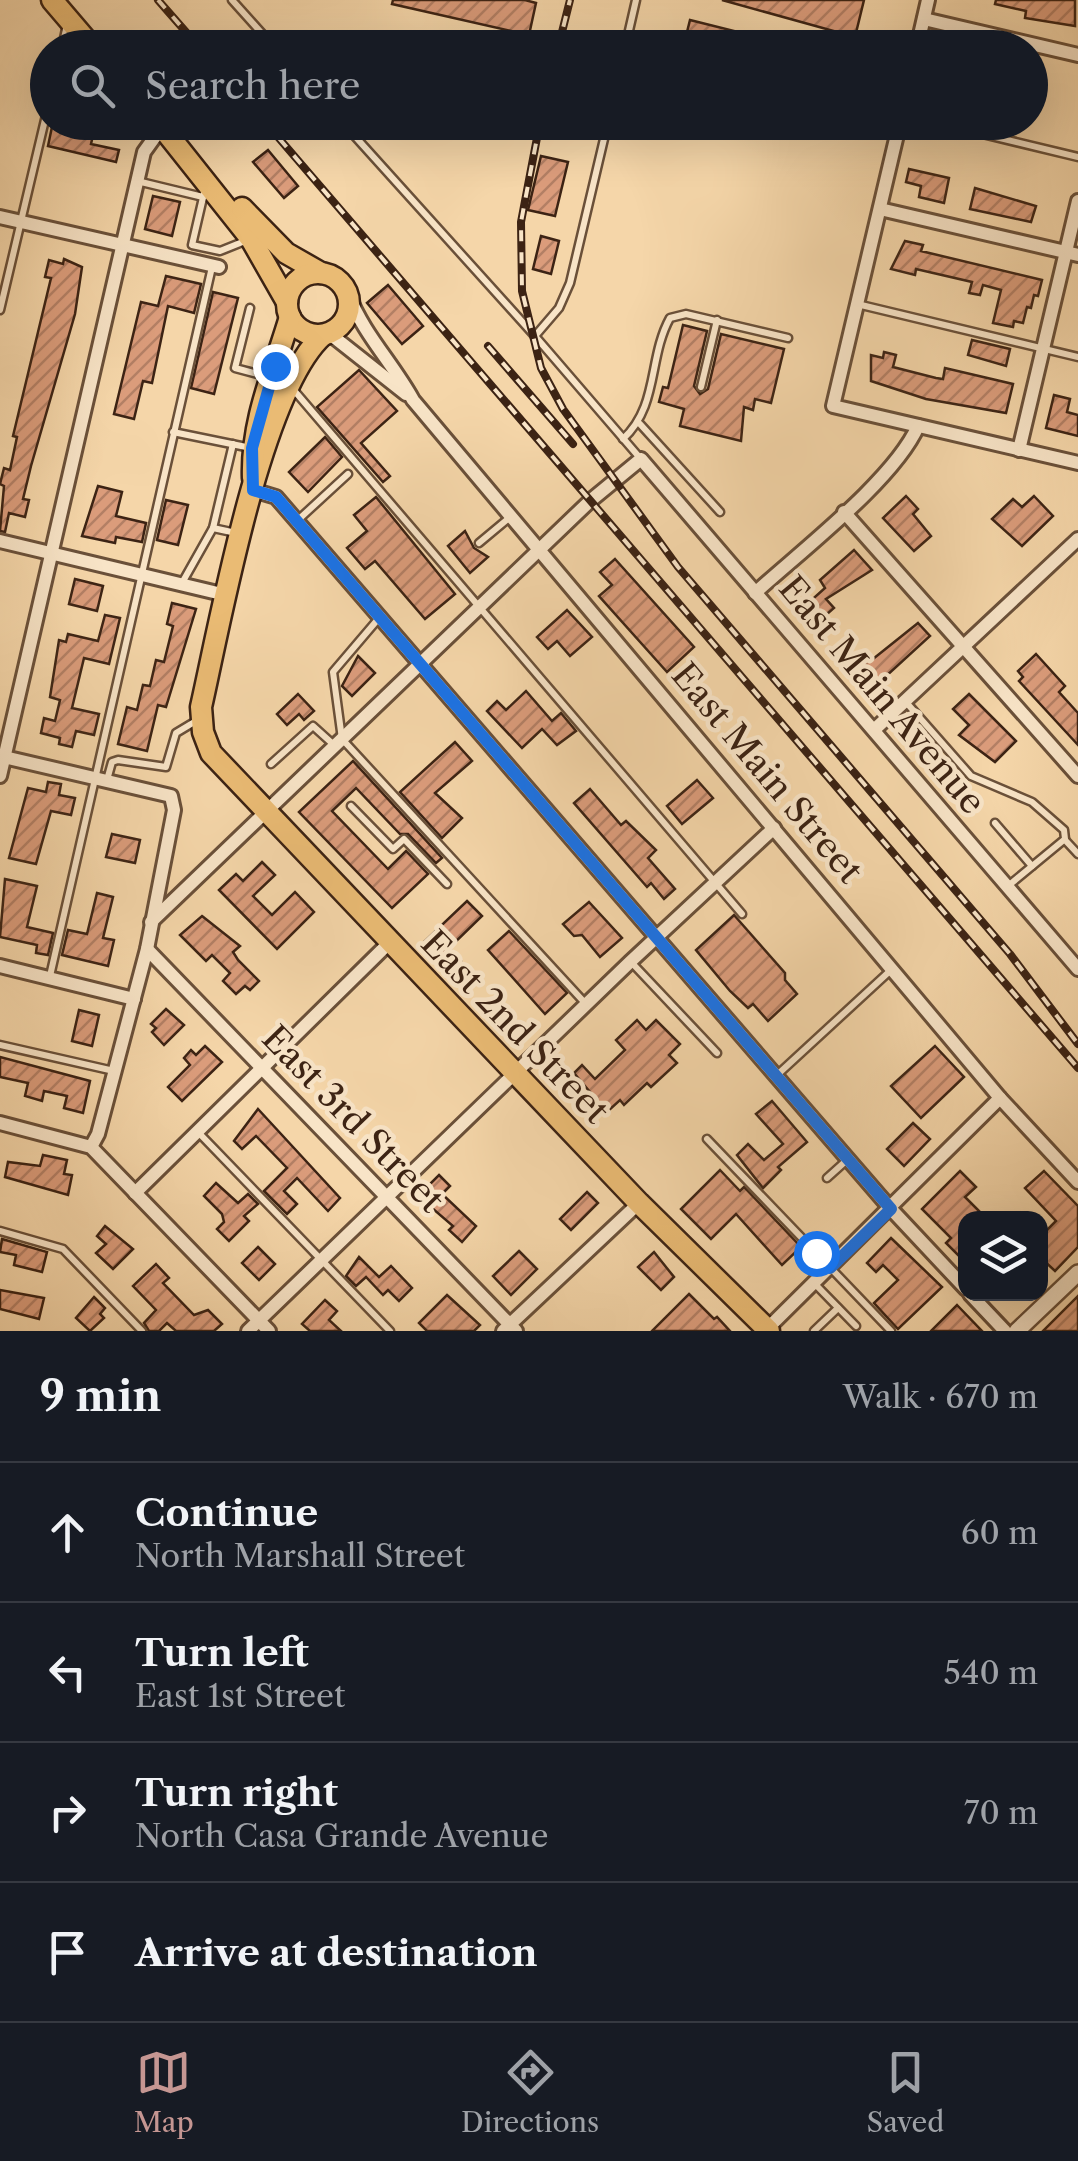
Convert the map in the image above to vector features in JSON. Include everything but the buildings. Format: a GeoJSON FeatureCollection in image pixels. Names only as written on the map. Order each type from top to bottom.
{"type":"FeatureCollection","features":[{"type":"Feature","properties":{"kind":"main road"},"geometry":{"type":"LineString","coordinates":[[52,0],[77,30]]}},
{"type":"Feature","properties":{"kind":"main road"},"geometry":{"type":"LineString","coordinates":[[170,140],[205,190],[252,238],[288,310],[305,332],[327,334]]}},
{"type":"Feature","properties":{"kind":"main road"},"geometry":{"type":"LineString","coordinates":[[175,140],[275,243],[337,280],[348,294],[346,318],[279,380],[242,446],[253,490]]}},
{"type":"Feature","properties":{"kind":"main road"},"geometry":{"type":"LineString","coordinates":[[202,718],[226,595],[279,380],[288,310],[298,280],[321,273]]}},
{"type":"Feature","properties":{"kind":"main road","name":"East 2nd Street"},"geometry":{"type":"LineString","coordinates":[[202,718],[202,732],[218,764],[639,1203],[767,1330]]}},
{"type":"Feature","properties":{"kind":"street"},"geometry":{"type":"LineString","coordinates":[[921,30],[928,0]]}},
{"type":"Feature","properties":{"kind":"street"},"geometry":{"type":"LineString","coordinates":[[924,19],[971,30]]}},
{"type":"Feature","properties":{"kind":"street"},"geometry":{"type":"LineString","coordinates":[[1048,48],[1078,55]]}},
{"type":"Feature","properties":{"kind":"street"},"geometry":{"type":"LineString","coordinates":[[0,776],[137,181],[151,140]]}},
{"type":"Feature","properties":{"kind":"street"},"geometry":{"type":"LineString","coordinates":[[896,140],[832,406],[1078,463]]}},
{"type":"Feature","properties":{"kind":"street"},"geometry":{"type":"LineString","coordinates":[[1019,450],[1043,348],[1072,254],[1078,201]]}},
{"type":"Feature","properties":{"kind":"street"},"geometry":{"type":"LineString","coordinates":[[880,209],[1072,254]]}},
{"type":"Feature","properties":{"kind":"street"},"geometry":{"type":"LineString","coordinates":[[0,217],[216,267]]}},
{"type":"Feature","properties":{"kind":"street","name":"East Main Street"},"geometry":{"type":"LineString","coordinates":[[348,294],[367,337],[510,517],[1000,1098],[1078,1182]]}},
{"type":"Feature","properties":{"kind":"street","name":"East Main Street"},"geometry":{"type":"LineString","coordinates":[[327,334],[414,400]]}},
{"type":"Feature","properties":{"kind":"street"},"geometry":{"type":"LineString","coordinates":[[756,592],[844,512],[911,442],[918,426]]}},
{"type":"Feature","properties":{"kind":"street"},"geometry":{"type":"LineString","coordinates":[[152,922],[539,551],[641,459]]}},
{"type":"Feature","properties":{"kind":"street","name":"East Main Avenue"},"geometry":{"type":"LineString","coordinates":[[641,459],[1078,969]]}},
{"type":"Feature","properties":{"kind":"street"},"geometry":{"type":"LineString","coordinates":[[253,490],[276,497],[848,1160],[958,1280]]}},
{"type":"Feature","properties":{"kind":"street"},"geometry":{"type":"LineString","coordinates":[[844,512],[1078,776]]}},
{"type":"Feature","properties":{"kind":"street"},"geometry":{"type":"LineString","coordinates":[[874,730],[1078,539]]}},
{"type":"Feature","properties":{"kind":"street"},"geometry":{"type":"LineString","coordinates":[[0,542],[226,595]]}},
{"type":"Feature","properties":{"kind":"street"},"geometry":{"type":"LineString","coordinates":[[2,756],[171,796],[174,810],[147,948],[115,1071],[90,1147]]}},
{"type":"Feature","properties":{"kind":"street"},"geometry":{"type":"LineString","coordinates":[[248,1331],[655,937],[774,828]]}},
{"type":"Feature","properties":{"kind":"street"},"geometry":{"type":"LineString","coordinates":[[135,1193],[388,943]]}},
{"type":"Feature","properties":{"kind":"street","name":"East 3rd Street"},"geometry":{"type":"LineString","coordinates":[[147,948],[510,1329]]}},
{"type":"Feature","properties":{"kind":"street"},"geometry":{"type":"LineString","coordinates":[[0,966],[134,999]]}},
{"type":"Feature","properties":{"kind":"street"},"geometry":{"type":"LineString","coordinates":[[767,1330],[1000,1098]]}},
{"type":"Feature","properties":{"kind":"street"},"geometry":{"type":"LineString","coordinates":[[0,1122],[90,1147],[269,1331]]}},
{"type":"Feature","properties":{"kind":"street"},"geometry":{"type":"LineString","coordinates":[[510,1329],[639,1203]]}},
{"type":"Feature","properties":{"kind":"street"},"geometry":{"type":"LineString","coordinates":[[1017,1331],[1074,1284]]}},
{"type":"Feature","properties":{"kind":"street"},"geometry":{"type":"LineString","coordinates":[[977,1301],[1005,1331]]}},
{"type":"Feature","properties":{"kind":"lane"},"geometry":{"type":"LineString","coordinates":[[232,0],[259,30]]}},
{"type":"Feature","properties":{"kind":"lane"},"geometry":{"type":"LineString","coordinates":[[629,30],[636,0]]}},
{"type":"Feature","properties":{"kind":"lane"},"geometry":{"type":"LineString","coordinates":[[66,30],[68,19]]}},
{"type":"Feature","properties":{"kind":"lane"},"geometry":{"type":"LineString","coordinates":[[0,310],[40,140]]}},
{"type":"Feature","properties":{"kind":"lane"},"geometry":{"type":"LineString","coordinates":[[358,140],[641,459]]}},
{"type":"Feature","properties":{"kind":"lane"},"geometry":{"type":"LineString","coordinates":[[535,336],[559,308],[570,283],[604,140]]}},
{"type":"Feature","properties":{"kind":"lane"},"geometry":{"type":"LineString","coordinates":[[1008,140],[1078,157]]}},
{"type":"Feature","properties":{"kind":"lane"},"geometry":{"type":"LineString","coordinates":[[137,181],[205,190],[192,245],[220,251],[252,238]]}},
{"type":"Feature","properties":{"kind":"lane"},"geometry":{"type":"LineString","coordinates":[[49,978],[172,432],[216,267]]}},
{"type":"Feature","properties":{"kind":"lane"},"geometry":{"type":"LineString","coordinates":[[857,304],[1078,357]]}},
{"type":"Feature","properties":{"kind":"lane"},"geometry":{"type":"LineString","coordinates":[[250,308],[235,368],[279,380],[742,914]]}},
{"type":"Feature","properties":{"kind":"lane"},"geometry":{"type":"LineString","coordinates":[[624,438],[640,424],[670,318],[686,314],[788,338]]}},
{"type":"Feature","properties":{"kind":"lane"},"geometry":{"type":"LineString","coordinates":[[701,387],[717,320]]}},
{"type":"Feature","properties":{"kind":"lane"},"geometry":{"type":"LineString","coordinates":[[640,424],[720,512]]}},
{"type":"Feature","properties":{"kind":"lane"},"geometry":{"type":"LineString","coordinates":[[172,432],[242,446],[213,528],[182,584]]}},
{"type":"Feature","properties":{"kind":"lane"},"geometry":{"type":"LineString","coordinates":[[297,521],[348,474]]}},
{"type":"Feature","properties":{"kind":"lane"},"geometry":{"type":"LineString","coordinates":[[479,543],[510,517]]}},
{"type":"Feature","properties":{"kind":"lane"},"geometry":{"type":"LineString","coordinates":[[213,528],[242,534]]}},
{"type":"Feature","properties":{"kind":"lane"},"geometry":{"type":"LineString","coordinates":[[339,742],[333,672],[381,616]]}},
{"type":"Feature","properties":{"kind":"lane"},"geometry":{"type":"LineString","coordinates":[[905,702],[970,776],[1032,802],[1055,818],[1078,854]]}},
{"type":"Feature","properties":{"kind":"lane"},"geometry":{"type":"LineString","coordinates":[[107,781],[112,762],[118,760],[166,767],[176,733],[202,718]]}},
{"type":"Feature","properties":{"kind":"lane"},"geometry":{"type":"LineString","coordinates":[[271,764],[313,726],[339,742],[586,1004]]}},
{"type":"Feature","properties":{"kind":"lane"},"geometry":{"type":"LineString","coordinates":[[351,806],[393,849],[404,838],[447,884]]}},
{"type":"Feature","properties":{"kind":"lane"},"geometry":{"type":"LineString","coordinates":[[995,823],[1032,866]]}},
{"type":"Feature","properties":{"kind":"lane"},"geometry":{"type":"LineString","coordinates":[[1007,886],[1065,839]]}},
{"type":"Feature","properties":{"kind":"lane"},"geometry":{"type":"LineString","coordinates":[[630,962],[717,1052]]}},
{"type":"Feature","properties":{"kind":"lane"},"geometry":{"type":"LineString","coordinates":[[776,1076],[892,969]]}},
{"type":"Feature","properties":{"kind":"lane"},"geometry":{"type":"LineString","coordinates":[[0,1045],[115,1071]]}},
{"type":"Feature","properties":{"kind":"lane"},"geometry":{"type":"LineString","coordinates":[[197,1132],[390,1331]]}},
{"type":"Feature","properties":{"kind":"lane"},"geometry":{"type":"LineString","coordinates":[[708,1139],[890,1331]]}},
{"type":"Feature","properties":{"kind":"lane"},"geometry":{"type":"LineString","coordinates":[[827,1178],[848,1160]]}},
{"type":"Feature","properties":{"kind":"lane"},"geometry":{"type":"LineString","coordinates":[[0,1231],[63,1250],[142,1331]]}},
{"type":"Feature","properties":{"kind":"lane"},"geometry":{"type":"LineString","coordinates":[[814,1284],[856,1326]]}},
{"type":"Feature","properties":{"kind":"lane"},"geometry":{"type":"LineString","coordinates":[[814,1331],[838,1308]]}},
{"type":"Feature","properties":{"kind":"railway"},"geometry":{"type":"LineString","coordinates":[[158,0],[184,30]]}},
{"type":"Feature","properties":{"kind":"railway"},"geometry":{"type":"LineString","coordinates":[[562,30],[570,0]]}},
{"type":"Feature","properties":{"kind":"railway"},"geometry":{"type":"LineString","coordinates":[[280,140],[1078,1068]]}},
{"type":"Feature","properties":{"kind":"railway"},"geometry":{"type":"LineString","coordinates":[[537,140],[521,222],[522,291],[541,368],[563,409],[678,567],[1010,954],[1078,1044]]}},
{"type":"Feature","properties":{"kind":"railway"},"geometry":{"type":"LineString","coordinates":[[488,346],[573,444]]}},
{"type":"Feature","properties":{"kind":"route"},"geometry":{"type":"LineString","coordinates":[[275,366],[252,448],[253,490],[276,497],[891,1209],[830,1268],[816,1253]]}}]}
